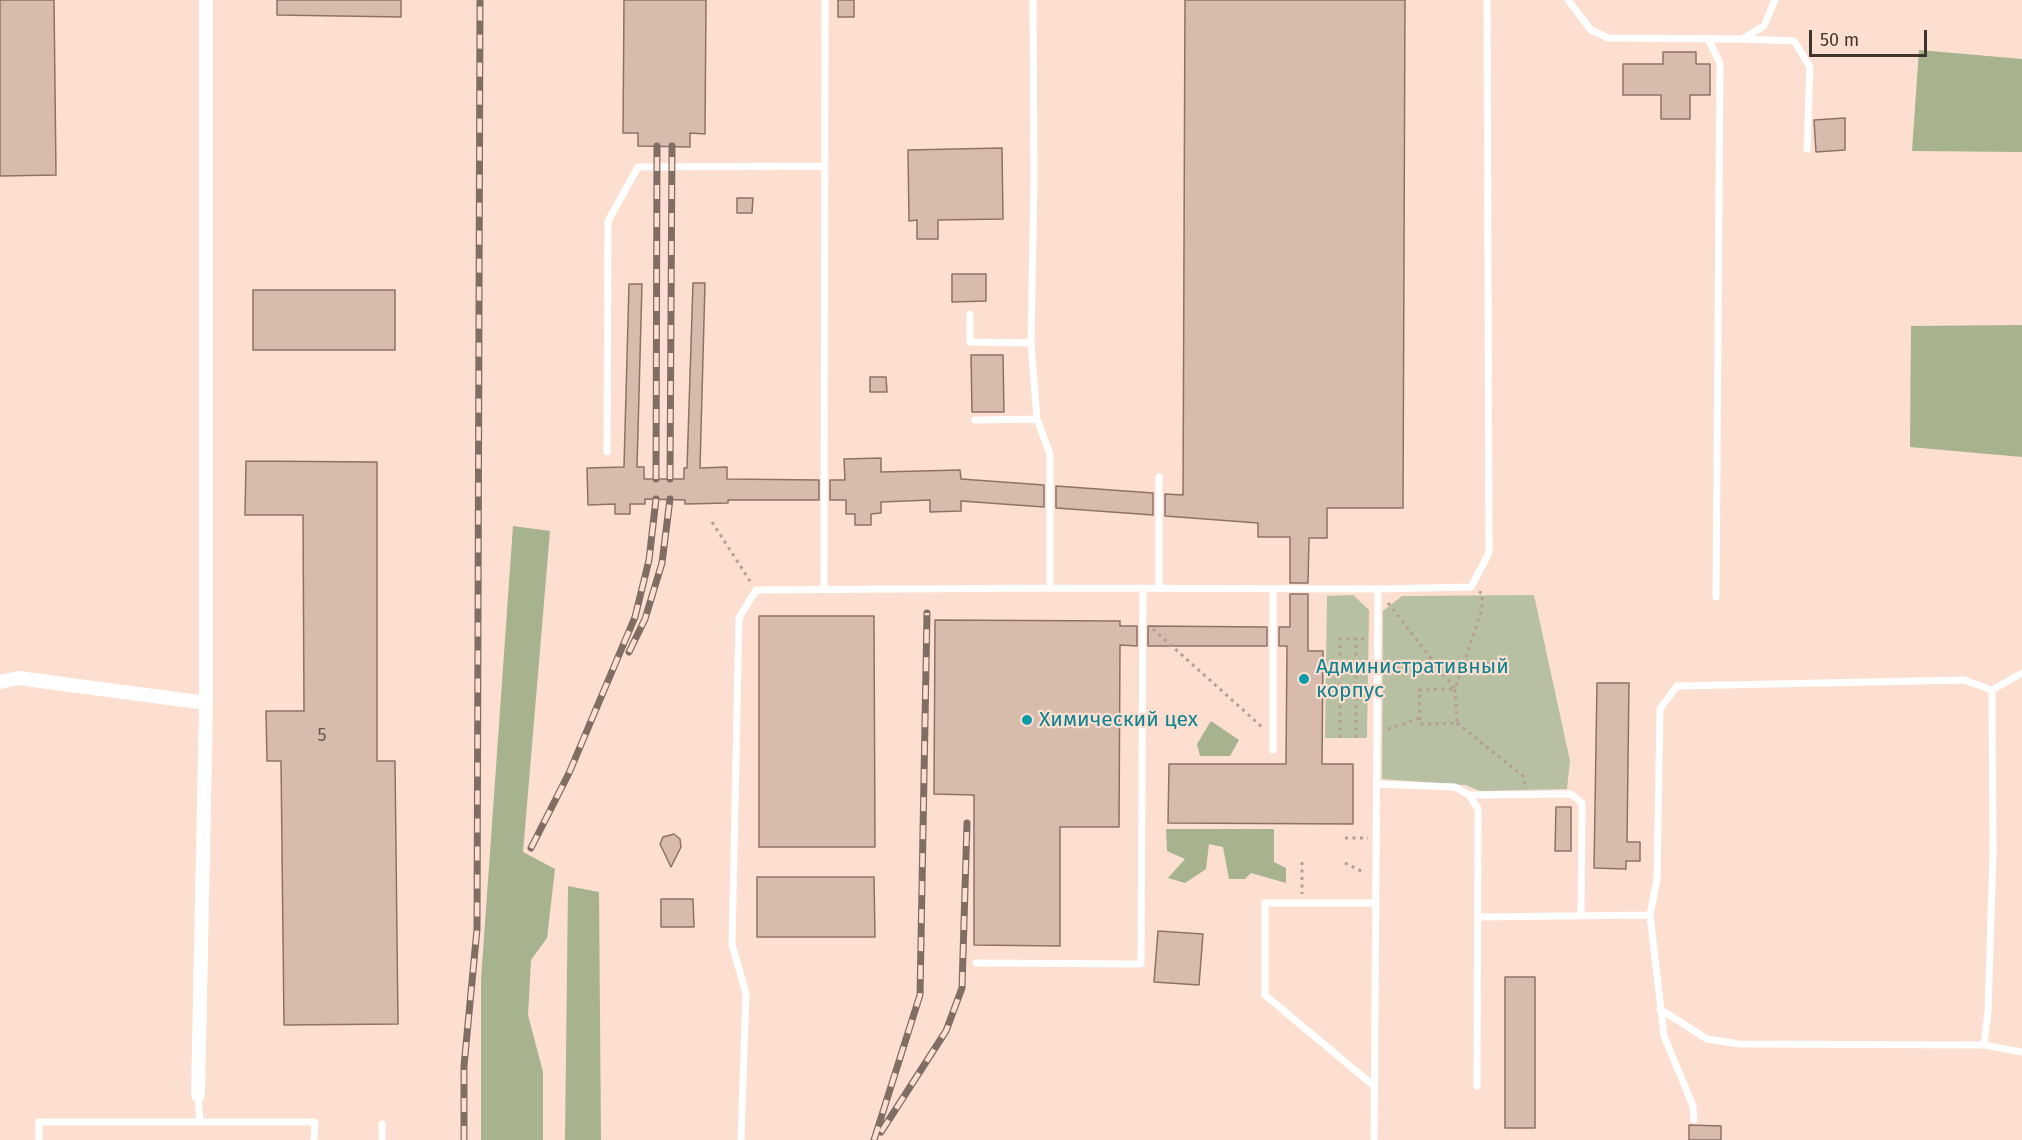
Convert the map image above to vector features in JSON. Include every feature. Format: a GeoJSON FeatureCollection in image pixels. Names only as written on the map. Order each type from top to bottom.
{"type":"FeatureCollection","features":[{"type":"Feature","properties":{"kind":"street"},"geometry":{"type":"LineString","coordinates":[[198,1095],[206,703],[206,0]]}},
{"type":"Feature","properties":{"kind":"street"},"geometry":{"type":"LineString","coordinates":[[0,682],[18,678],[206,703]]}},
{"type":"Feature","properties":{"kind":"lane"},"geometry":{"type":"LineString","coordinates":[[824,590],[825,0]]}},
{"type":"Feature","properties":{"kind":"lane"},"geometry":{"type":"LineString","coordinates":[[1033,0],[1034,180],[1031,343],[1037,419],[1050,454],[1050,588]]}},
{"type":"Feature","properties":{"kind":"lane"},"geometry":{"type":"LineString","coordinates":[[741,1140],[746,993],[732,945],[739,653],[740,618],[756,590],[1471,587],[1489,553],[1487,0]]}},
{"type":"Feature","properties":{"kind":"lane"},"geometry":{"type":"LineString","coordinates":[[1568,0],[1591,30],[1608,38],[1794,41],[1810,67],[1807,149]]}},
{"type":"Feature","properties":{"kind":"lane"},"geometry":{"type":"LineString","coordinates":[[1742,39],[1764,26],[1775,0]]}},
{"type":"Feature","properties":{"kind":"lane"},"geometry":{"type":"LineString","coordinates":[[1708,39],[1720,63],[1716,597]]}},
{"type":"Feature","properties":{"kind":"lane"},"geometry":{"type":"LineString","coordinates":[[607,452],[608,221],[638,167],[824,166]]}},
{"type":"Feature","properties":{"kind":"lane"},"geometry":{"type":"LineString","coordinates":[[970,314],[970,342],[1031,343]]}},
{"type":"Feature","properties":{"kind":"lane"},"geometry":{"type":"LineString","coordinates":[[975,420],[1037,419]]}},
{"type":"Feature","properties":{"kind":"lane"},"geometry":{"type":"LineString","coordinates":[[1159,477],[1159,588]]}},
{"type":"Feature","properties":{"kind":"lane"},"geometry":{"type":"LineString","coordinates":[[976,963],[1141,964],[1143,588]]}},
{"type":"Feature","properties":{"kind":"lane"},"geometry":{"type":"LineString","coordinates":[[1273,589],[1273,750]]}},
{"type":"Feature","properties":{"kind":"lane"},"geometry":{"type":"LineString","coordinates":[[1374,1140],[1378,589]]}},
{"type":"Feature","properties":{"kind":"lane"},"geometry":{"type":"LineString","coordinates":[[1694,1120],[1693,1106],[1665,1036],[1650,915],[1657,879],[1660,709],[1677,686],[1964,680],[1992,690],[2022,673]]}},
{"type":"Feature","properties":{"kind":"lane"},"geometry":{"type":"LineString","coordinates":[[1984,1045],[1988,1011],[1993,854],[1992,690]]}},
{"type":"Feature","properties":{"kind":"lane"},"geometry":{"type":"LineString","coordinates":[[1376,784],[1455,787],[1468,795],[1478,809],[1478,1086]]}},
{"type":"Feature","properties":{"kind":"lane"},"geometry":{"type":"LineString","coordinates":[[1468,795],[1571,794],[1582,803],[1581,916]]}},
{"type":"Feature","properties":{"kind":"lane"},"geometry":{"type":"LineString","coordinates":[[1374,1086],[1265,995],[1265,903],[1375,903]]}},
{"type":"Feature","properties":{"kind":"lane"},"geometry":{"type":"LineString","coordinates":[[1479,917],[1650,915]]}},
{"type":"Feature","properties":{"kind":"lane"},"geometry":{"type":"LineString","coordinates":[[1660,1009],[1707,1039],[1739,1044],[1984,1045],[2022,1052]]}},
{"type":"Feature","properties":{"kind":"lane"},"geometry":{"type":"LineString","coordinates":[[198,1095],[200,1122]]}},
{"type":"Feature","properties":{"kind":"lane"},"geometry":{"type":"LineString","coordinates":[[39,1140],[39,1122],[315,1122],[315,1140]]}},
{"type":"Feature","properties":{"kind":"lane"},"geometry":{"type":"LineString","coordinates":[[382,1124],[382,1140]]}},
{"type":"Feature","properties":{"kind":"path"},"geometry":{"type":"LineString","coordinates":[[712,522],[756,590]]}},
{"type":"Feature","properties":{"kind":"path"},"geometry":{"type":"LineString","coordinates":[[1457,723],[1455,689],[1482,609],[1482,593],[1471,587]]}},
{"type":"Feature","properties":{"kind":"path"},"geometry":{"type":"LineString","coordinates":[[1378,589],[1455,689]]}},
{"type":"Feature","properties":{"kind":"path"},"geometry":{"type":"LineString","coordinates":[[1143,620],[1273,736]]}},
{"type":"Feature","properties":{"kind":"path"},"geometry":{"type":"LineString","coordinates":[[1340,738],[1340,639],[1378,639]]}},
{"type":"Feature","properties":{"kind":"path"},"geometry":{"type":"LineString","coordinates":[[1356,639],[1356,738]]}},
{"type":"Feature","properties":{"kind":"path"},"geometry":{"type":"LineString","coordinates":[[1455,689],[1419,690],[1420,724],[1457,723],[1523,776],[1526,795]]}},
{"type":"Feature","properties":{"kind":"path"},"geometry":{"type":"LineString","coordinates":[[1377,734],[1420,718]]}},
{"type":"Feature","properties":{"kind":"path"},"geometry":{"type":"LineString","coordinates":[[1345,838],[1376,838]]}},
{"type":"Feature","properties":{"kind":"path"},"geometry":{"type":"LineString","coordinates":[[1302,862],[1302,903]]}},
{"type":"Feature","properties":{"kind":"path"},"geometry":{"type":"LineString","coordinates":[[1345,862],[1375,878]]}},
{"type":"Feature","properties":{"kind":"green space"},"geometry":{"type":"Polygon","coordinates":[[[1919,50],[2022,59],[2022,152],[1912,151],[1919,50]]]}},
{"type":"Feature","properties":{"kind":"green space"},"geometry":{"type":"Polygon","coordinates":[[[2022,325],[2022,457],[1910,447],[1911,326],[2022,325]]]}},
{"type":"Feature","properties":{"kind":"green space"},"geometry":{"type":"Polygon","coordinates":[[[513,526],[550,531],[523,852],[555,869],[547,938],[531,960],[528,1015],[543,1072],[543,1140],[481,1140],[481,980],[513,526]]]}},
{"type":"Feature","properties":{"kind":"green space"},"geometry":{"type":"Polygon","coordinates":[[[1353,595],[1369,610],[1367,738],[1325,738],[1327,596],[1353,595]]]}},
{"type":"Feature","properties":{"kind":"green space"},"geometry":{"type":"Polygon","coordinates":[[[1534,595],[1570,761],[1567,789],[1480,791],[1465,785],[1382,779],[1383,611],[1402,596],[1534,595]]]}},
{"type":"Feature","properties":{"kind":"green space"},"geometry":{"type":"Polygon","coordinates":[[[1211,721],[1239,740],[1230,756],[1200,756],[1197,744],[1211,721]]]}},
{"type":"Feature","properties":{"kind":"green space"},"geometry":{"type":"Polygon","coordinates":[[[1166,829],[1274,829],[1274,862],[1286,868],[1286,883],[1251,873],[1245,879],[1229,879],[1223,847],[1209,844],[1206,869],[1185,883],[1168,878],[1185,859],[1167,851],[1166,829]]]}},
{"type":"Feature","properties":{"kind":"green space"},"geometry":{"type":"Polygon","coordinates":[[[568,886],[599,892],[601,1140],[565,1140],[568,886]]]}},
{"type":"Feature","properties":{"kind":"building"},"geometry":{"type":"Polygon","coordinates":[[[0,0],[54,0],[56,175],[0,176],[0,0]]]}},
{"type":"Feature","properties":{"kind":"building"},"geometry":{"type":"Polygon","coordinates":[[[277,0],[401,0],[401,17],[277,15],[277,0]]]}},
{"type":"Feature","properties":{"kind":"building"},"geometry":{"type":"Polygon","coordinates":[[[624,0],[706,0],[705,134],[690,133],[690,147],[638,146],[638,133],[623,133],[624,0]]]}},
{"type":"Feature","properties":{"kind":"building"},"geometry":{"type":"Polygon","coordinates":[[[838,0],[854,0],[854,17],[838,17],[838,0]]]}},
{"type":"Feature","properties":{"kind":"building"},"geometry":{"type":"Polygon","coordinates":[[[1185,0],[1405,0],[1403,508],[1327,508],[1327,538],[1309,538],[1308,583],[1290,583],[1290,537],[1258,537],[1258,523],[1165,516],[1165,494],[1183,495],[1185,0]]]}},
{"type":"Feature","properties":{"kind":"building"},"geometry":{"type":"Polygon","coordinates":[[[1663,52],[1696,52],[1696,64],[1710,64],[1710,95],[1690,95],[1690,119],[1661,119],[1661,95],[1623,95],[1623,64],[1663,64],[1663,52]]]}},
{"type":"Feature","properties":{"kind":"building"},"geometry":{"type":"Polygon","coordinates":[[[1845,118],[1845,150],[1816,152],[1814,120],[1845,118]]]}},
{"type":"Feature","properties":{"kind":"building"},"geometry":{"type":"Polygon","coordinates":[[[1002,148],[1003,219],[938,220],[938,239],[917,239],[917,220],[909,221],[908,150],[1002,148]]]}},
{"type":"Feature","properties":{"kind":"building"},"geometry":{"type":"Polygon","coordinates":[[[737,198],[753,198],[752,213],[737,213],[737,198]]]}},
{"type":"Feature","properties":{"kind":"building"},"geometry":{"type":"Polygon","coordinates":[[[952,274],[986,274],[986,301],[952,302],[952,274]]]}},
{"type":"Feature","properties":{"kind":"building"},"geometry":{"type":"Polygon","coordinates":[[[693,283],[705,283],[700,468],[727,467],[727,479],[819,480],[819,500],[728,500],[728,503],[685,504],[685,500],[645,499],[645,504],[630,504],[630,514],[615,514],[615,504],[588,505],[587,468],[624,467],[629,284],[642,284],[637,467],[644,467],[644,479],[684,479],[684,468],[687,468],[693,283]]]}},
{"type":"Feature","properties":{"kind":"building"},"geometry":{"type":"Polygon","coordinates":[[[253,290],[395,290],[395,350],[253,350],[253,290]]]}},
{"type":"Feature","properties":{"kind":"building"},"geometry":{"type":"Polygon","coordinates":[[[971,355],[1003,355],[1004,412],[972,412],[971,355]]]}},
{"type":"Feature","properties":{"kind":"building"},"geometry":{"type":"Polygon","coordinates":[[[870,377],[886,377],[887,392],[870,392],[870,377]]]}},
{"type":"Feature","properties":{"kind":"building"},"geometry":{"type":"Polygon","coordinates":[[[881,458],[881,472],[960,470],[961,479],[1044,485],[1044,507],[961,501],[961,511],[930,512],[930,500],[881,502],[881,513],[871,514],[871,525],[855,525],[855,514],[846,514],[846,500],[830,500],[830,480],[845,480],[844,459],[881,458]]]}},
{"type":"Feature","properties":{"kind":"building"},"geometry":{"type":"Polygon","coordinates":[[[246,461],[377,462],[377,761],[395,761],[398,1024],[284,1025],[281,761],[267,761],[266,711],[304,711],[303,515],[245,515],[246,461]]]}},
{"type":"Feature","properties":{"kind":"building"},"geometry":{"type":"Polygon","coordinates":[[[1056,486],[1153,493],[1153,515],[1056,508],[1056,486]]]}},
{"type":"Feature","properties":{"kind":"building","name":"Административный корпус"},"geometry":{"type":"Polygon","coordinates":[[[1290,594],[1308,594],[1308,651],[1323,651],[1322,764],[1353,764],[1353,824],[1168,823],[1169,764],[1286,764],[1287,646],[1279,646],[1279,627],[1290,627],[1290,594]]]}},
{"type":"Feature","properties":{"kind":"building"},"geometry":{"type":"Polygon","coordinates":[[[759,616],[874,616],[875,847],[759,847],[759,616]]]}},
{"type":"Feature","properties":{"kind":"building","name":"Химический цех"},"geometry":{"type":"Polygon","coordinates":[[[935,620],[1120,621],[1120,626],[1137,626],[1137,646],[1120,645],[1119,827],[1060,827],[1060,946],[974,945],[974,795],[934,794],[935,620]]]}},
{"type":"Feature","properties":{"kind":"building"},"geometry":{"type":"Polygon","coordinates":[[[1148,626],[1267,627],[1267,646],[1148,646],[1148,626]]]}},
{"type":"Feature","properties":{"kind":"building"},"geometry":{"type":"Polygon","coordinates":[[[1597,683],[1629,683],[1627,842],[1640,842],[1640,861],[1626,861],[1626,869],[1594,868],[1597,683]]]}},
{"type":"Feature","properties":{"kind":"building"},"geometry":{"type":"Polygon","coordinates":[[[1556,807],[1571,807],[1571,851],[1555,851],[1556,807]]]}},
{"type":"Feature","properties":{"kind":"building"},"geometry":{"type":"Polygon","coordinates":[[[674,834],[680,839],[681,847],[671,867],[660,844],[663,837],[674,834]]]}},
{"type":"Feature","properties":{"kind":"building"},"geometry":{"type":"Polygon","coordinates":[[[757,877],[874,877],[875,937],[757,937],[757,877]]]}},
{"type":"Feature","properties":{"kind":"building"},"geometry":{"type":"Polygon","coordinates":[[[661,899],[693,899],[694,927],[661,927],[661,899]]]}},
{"type":"Feature","properties":{"kind":"building"},"geometry":{"type":"Polygon","coordinates":[[[1158,931],[1203,934],[1199,985],[1154,982],[1158,931]]]}},
{"type":"Feature","properties":{"kind":"building"},"geometry":{"type":"Polygon","coordinates":[[[1505,977],[1535,977],[1535,1128],[1505,1128],[1505,977]]]}},
{"type":"Feature","properties":{"kind":"building"},"geometry":{"type":"Polygon","coordinates":[[[1689,1125],[1721,1126],[1721,1140],[1689,1140],[1689,1125]]]}},
{"type":"Feature","properties":{"kind":"railway"},"geometry":{"type":"LineString","coordinates":[[464,1140],[464,1066],[477,929],[480,0]]}},
{"type":"Feature","properties":{"kind":"railway"},"geometry":{"type":"LineString","coordinates":[[656,479],[657,146]]}},
{"type":"Feature","properties":{"kind":"railway"},"geometry":{"type":"LineString","coordinates":[[670,479],[672,146]]}},
{"type":"Feature","properties":{"kind":"railway"},"geometry":{"type":"LineString","coordinates":[[531,848],[569,773],[635,617],[649,560],[656,499]]}},
{"type":"Feature","properties":{"kind":"railway"},"geometry":{"type":"LineString","coordinates":[[629,652],[645,619],[662,563],[670,499]]}},
{"type":"Feature","properties":{"kind":"railway"},"geometry":{"type":"LineString","coordinates":[[874,1140],[920,995],[927,613]]}},
{"type":"Feature","properties":{"kind":"railway"},"geometry":{"type":"LineString","coordinates":[[881,1132],[946,1031],[962,988],[967,823]]}},
{"type":"Feature","properties":{"kind":"place","name":"Административный корпус"},"geometry":{"type":"Point","coordinates":[1304,679]}},
{"type":"Feature","properties":{"kind":"place","name":"Химический цех"},"geometry":{"type":"Point","coordinates":[1027,720]}}]}
